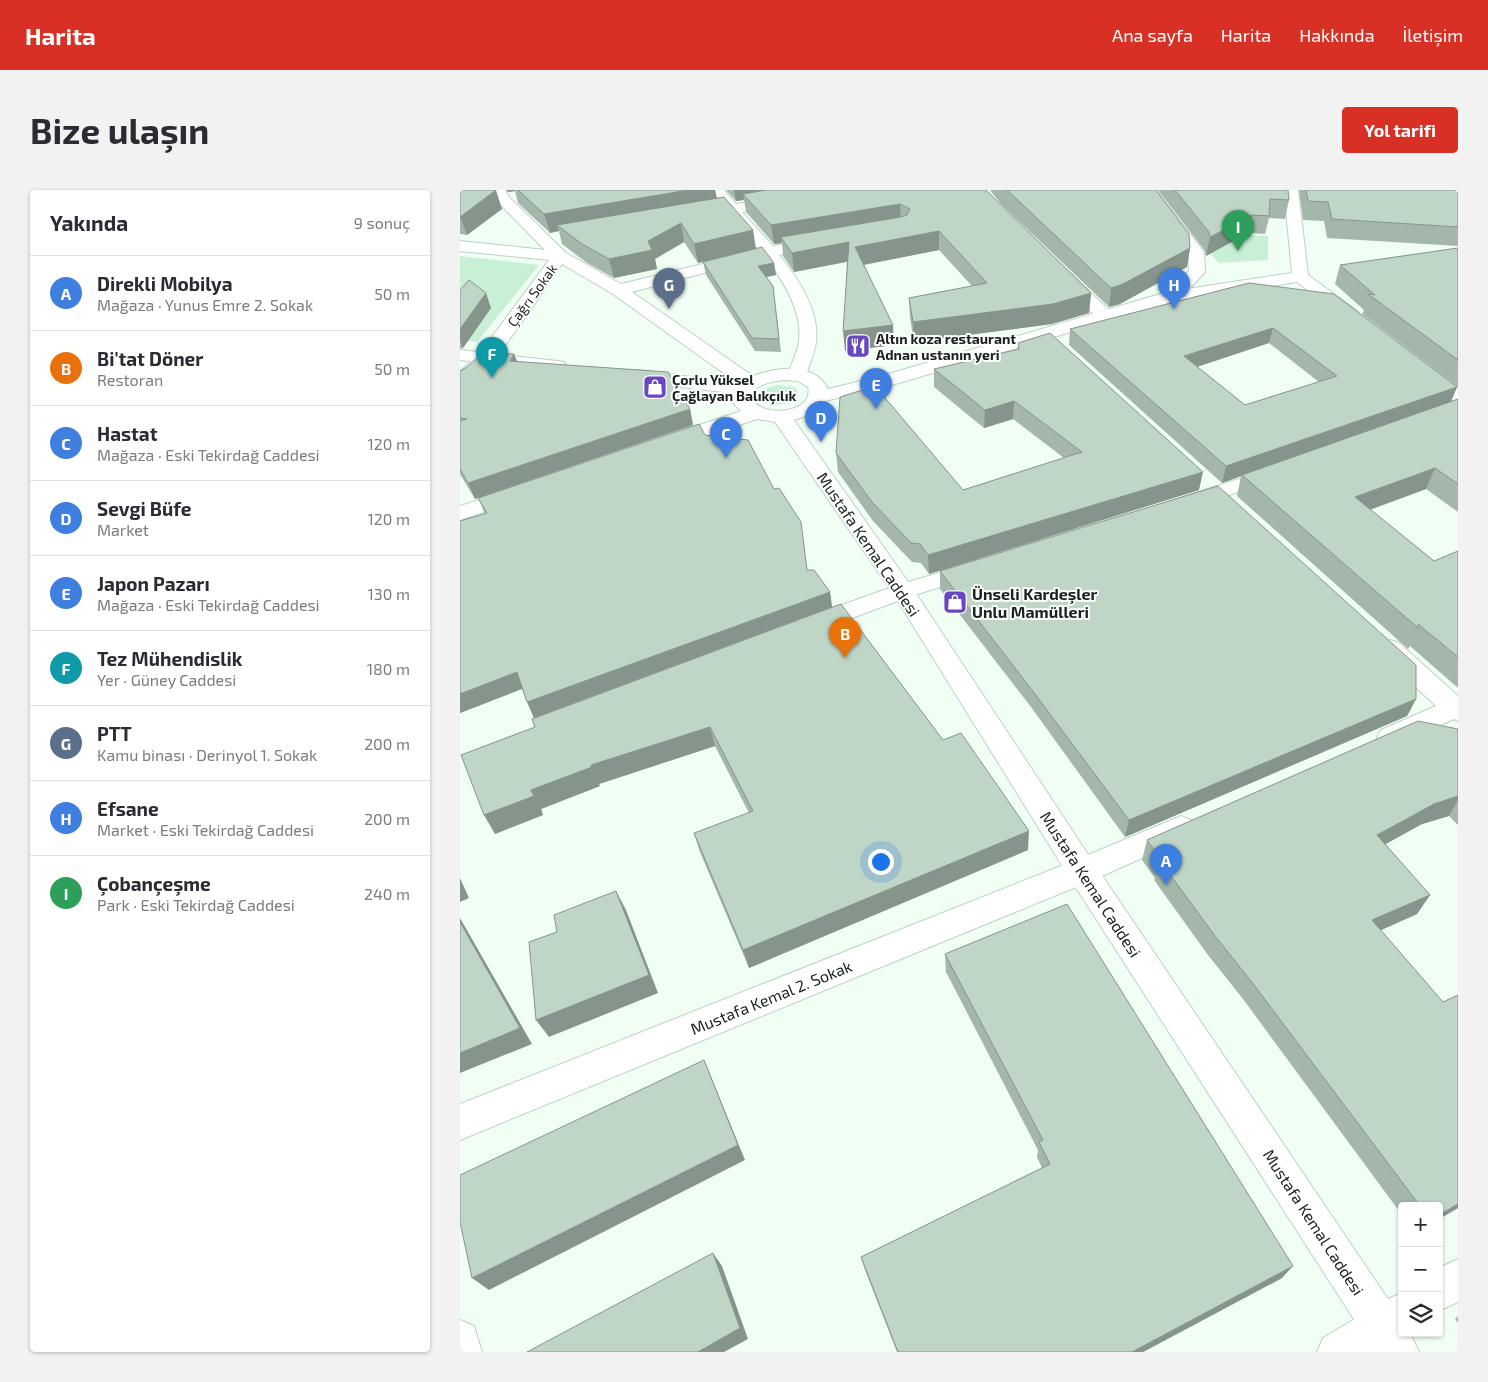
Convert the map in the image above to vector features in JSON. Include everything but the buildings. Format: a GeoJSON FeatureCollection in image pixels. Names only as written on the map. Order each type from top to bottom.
{"type":"FeatureCollection","features":[{"type":"Feature","properties":{"kind":"street"},"geometry":{"type":"LineString","coordinates":[[716,190],[791,280],[806,309],[808,339],[797,375]]}},
{"type":"Feature","properties":{"kind":"street"},"geometry":{"type":"LineString","coordinates":[[682,217],[838,190]]}},
{"type":"Feature","properties":{"kind":"street"},"geometry":{"type":"LineString","coordinates":[[1149,190],[1196,252],[1197,272],[1173,296]]}},
{"type":"Feature","properties":{"kind":"street"},"geometry":{"type":"LineString","coordinates":[[1290,190],[1300,276],[1363,325]]}},
{"type":"Feature","properties":{"kind":"street"},"geometry":{"type":"LineString","coordinates":[[500,194],[521,196]]}},
{"type":"Feature","properties":{"kind":"street"},"geometry":{"type":"LineString","coordinates":[[500,194],[560,256],[619,290],[746,386]]}},
{"type":"Feature","properties":{"kind":"street"},"geometry":{"type":"LineString","coordinates":[[544,240],[564,237]]}},
{"type":"Feature","properties":{"kind":"street"},"geometry":{"type":"LineString","coordinates":[[619,290],[768,252],[835,240]]}},
{"type":"Feature","properties":{"kind":"street"},"geometry":{"type":"LineString","coordinates":[[460,246],[560,256]]}},
{"type":"Feature","properties":{"kind":"street","name":"Çağrı Sokak"},"geometry":{"type":"LineString","coordinates":[[460,382],[486,357],[560,256]]}},
{"type":"Feature","properties":{"kind":"street"},"geometry":{"type":"LineString","coordinates":[[1050,262],[1105,316]]}},
{"type":"Feature","properties":{"kind":"street"},"geometry":{"type":"LineString","coordinates":[[820,397],[1051,341],[1105,316],[1173,296],[1300,276]]}},
{"type":"Feature","properties":{"kind":"street"},"geometry":{"type":"LineString","coordinates":[[460,355],[575,368]]}},
{"type":"Feature","properties":{"kind":"street"},"geometry":{"type":"LineString","coordinates":[[1411,361],[1455,407]]}},
{"type":"Feature","properties":{"kind":"street"},"geometry":{"type":"LineString","coordinates":[[624,374],[746,386],[772,375],[797,375],[808,378],[820,390],[820,397],[815,404],[806,410],[768,415],[651,448]]}},
{"type":"Feature","properties":{"kind":"street","name":"Mustafa Kemal Caddesi"},"geometry":{"type":"LineString","coordinates":[[746,386],[739,396],[740,403],[746,409],[768,415],[903,591],[1082,872],[1394,1330]]}},
{"type":"Feature","properties":{"kind":"street"},"geometry":{"type":"LineString","coordinates":[[1172,508],[1292,468]]}},
{"type":"Feature","properties":{"kind":"street"},"geometry":{"type":"LineString","coordinates":[[460,513],[537,487]]}},
{"type":"Feature","properties":{"kind":"street"},"geometry":{"type":"LineString","coordinates":[[792,633],[903,591],[996,562]]}},
{"type":"Feature","properties":{"kind":"street"},"geometry":{"type":"LineString","coordinates":[[1364,748],[1457,709],[1376,637]]}},
{"type":"Feature","properties":{"kind":"street","name":"Mustafa Kemal 2. Sokak"},"geometry":{"type":"LineString","coordinates":[[460,1122],[1082,872],[1200,820]]}},
{"type":"Feature","properties":{"kind":"street"},"geometry":{"type":"LineString","coordinates":[[1443,1288],[1458,1279]]}},
{"type":"Feature","properties":{"kind":"street"},"geometry":{"type":"LineString","coordinates":[[1337,1352],[1394,1330]]}},
{"type":"Feature","properties":{"kind":"street"},"geometry":{"type":"LineString","coordinates":[[460,1340],[462,1352]]}},
{"type":"Feature","properties":{"kind":"green space"},"geometry":{"type":"Polygon","coordinates":[[[1199,233],[1268,236],[1268,260],[1219,263],[1199,242],[1199,233]]]}},
{"type":"Feature","properties":{"kind":"green space"},"geometry":{"type":"Polygon","coordinates":[[[460,256],[539,265],[477,342],[460,340],[460,256]]]}},
{"type":"Feature","properties":{"kind":"green space"},"geometry":{"type":"Polygon","coordinates":[[[778,385],[794,387],[799,393],[792,401],[782,404],[772,404],[763,399],[762,392],[767,388],[778,385]]]}},
{"type":"Feature","properties":{"kind":"place","name":"Çobançeşme"},"geometry":{"type":"Point","coordinates":[1238,251]}},
{"type":"Feature","properties":{"kind":"place","name":"PTT"},"geometry":{"type":"Point","coordinates":[669,309]}},
{"type":"Feature","properties":{"kind":"place","name":"Efsane"},"geometry":{"type":"Point","coordinates":[1174,309]}},
{"type":"Feature","properties":{"kind":"place","name":"Altın koza restaurant Adnan ustanın yeri"},"geometry":{"type":"Point","coordinates":[858,346]}},
{"type":"Feature","properties":{"kind":"place","name":"Tez Mühendislik"},"geometry":{"type":"Point","coordinates":[492,378]}},
{"type":"Feature","properties":{"kind":"place","name":"Çorlu Yüksel Çağlayan Balıkçılık"},"geometry":{"type":"Point","coordinates":[655,387]}},
{"type":"Feature","properties":{"kind":"place","name":"Japon Pazarı"},"geometry":{"type":"Point","coordinates":[876,409]}},
{"type":"Feature","properties":{"kind":"place","name":"Sevgi Büfe"},"geometry":{"type":"Point","coordinates":[821,442]}},
{"type":"Feature","properties":{"kind":"place","name":"Hastat"},"geometry":{"type":"Point","coordinates":[726,458]}},
{"type":"Feature","properties":{"kind":"place","name":"Ünseli Kardeşler Unlu Mamülleri"},"geometry":{"type":"Point","coordinates":[955,602]}},
{"type":"Feature","properties":{"kind":"place","name":"Bi'tat Döner"},"geometry":{"type":"Point","coordinates":[845,658]}},
{"type":"Feature","properties":{"kind":"place","name":"Direkli Mobilya"},"geometry":{"type":"Point","coordinates":[1166,885]}}]}
